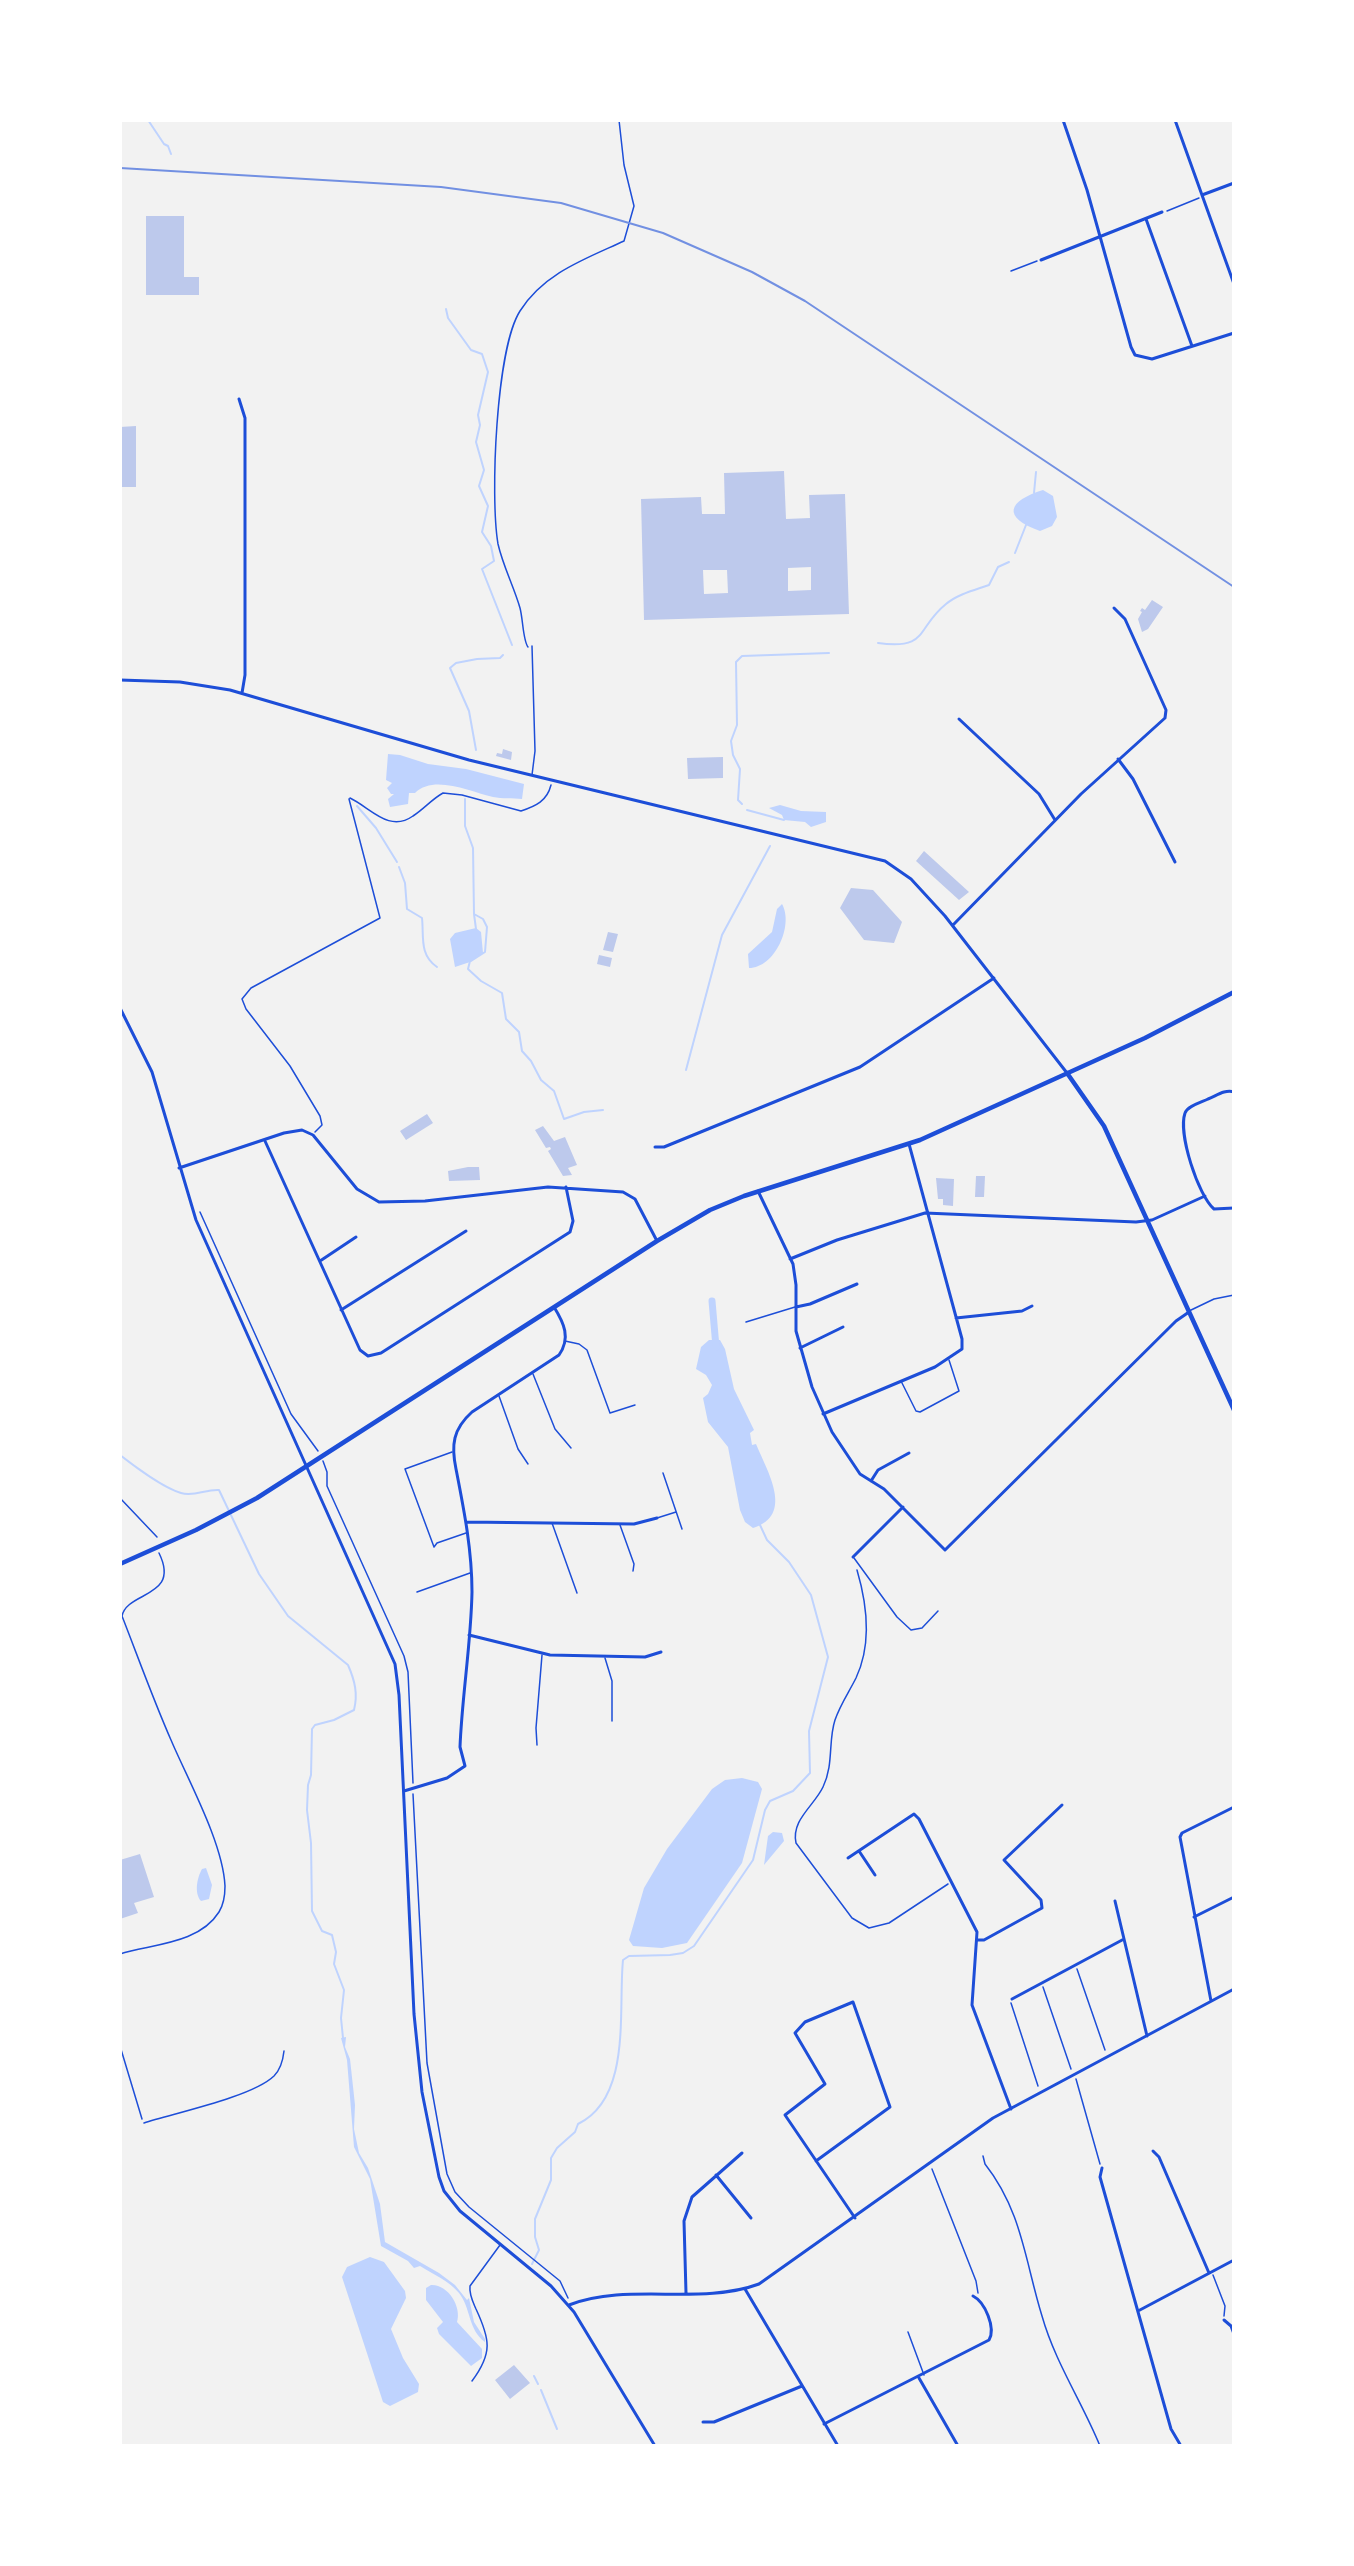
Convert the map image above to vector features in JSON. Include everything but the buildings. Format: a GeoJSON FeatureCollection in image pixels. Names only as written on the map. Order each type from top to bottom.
{"type":"FeatureCollection","features":[{"type":"Feature","properties":{"kind":"street"},"geometry":{"type":"LineString","coordinates":[[1063,120],[1087,190],[1135,355],[1152,359],[1234,333]]}},
{"type":"Feature","properties":{"kind":"street"},"geometry":{"type":"LineString","coordinates":[[1175,120],[1234,284]]}},
{"type":"Feature","properties":{"kind":"street"},"geometry":{"type":"LineString","coordinates":[[1202,195],[1234,183]]}},
{"type":"Feature","properties":{"kind":"street"},"geometry":{"type":"LineString","coordinates":[[1041,260],[1162,213]]}},
{"type":"Feature","properties":{"kind":"street"},"geometry":{"type":"LineString","coordinates":[[1146,219],[1192,346]]}},
{"type":"Feature","properties":{"kind":"street"},"geometry":{"type":"LineString","coordinates":[[239,399],[245,418],[245,675],[242,693]]}},
{"type":"Feature","properties":{"kind":"street"},"geometry":{"type":"LineString","coordinates":[[953,926],[1055,820],[1118,759],[1163,720],[1166,713],[1125,620],[1114,608]]}},
{"type":"Feature","properties":{"kind":"street"},"geometry":{"type":"LineString","coordinates":[[120,680],[180,682],[242,693],[531,776],[877,858],[895,866],[953,926],[1067,1072],[1104,1126],[1234,1410]]}},
{"type":"Feature","properties":{"kind":"street"},"geometry":{"type":"LineString","coordinates":[[959,719],[1039,794],[1055,820]]}},
{"type":"Feature","properties":{"kind":"street"},"geometry":{"type":"LineString","coordinates":[[1118,759],[1133,779],[1175,862]]}},
{"type":"Feature","properties":{"kind":"street"},"geometry":{"type":"LineString","coordinates":[[655,1147],[664,1147],[860,1067],[994,978]]}},
{"type":"Feature","properties":{"kind":"street"},"geometry":{"type":"LineString","coordinates":[[120,1564],[239,1508],[321,1458],[657,1241],[710,1210],[758,1191],[909,1144],[1166,1028],[1234,992]]}},
{"type":"Feature","properties":{"kind":"street"},"geometry":{"type":"LineString","coordinates":[[120,1008],[152,1072],[196,1220],[392,1655],[398,1683],[417,2047],[435,2163],[444,2191],[454,2205],[551,2286],[569,2305],[655,2446]]}},
{"type":"Feature","properties":{"kind":"street"},"geometry":{"type":"LineString","coordinates":[[1234,1092],[1227,1091],[1189,1109],[1185,1115],[1188,1159],[1205,1196],[1214,1209],[1234,1208]]}},
{"type":"Feature","properties":{"kind":"street"},"geometry":{"type":"LineString","coordinates":[[179,1168],[298,1130],[313,1135],[360,1192],[383,1203],[566,1187],[627,1192],[636,1201],[657,1241]]}},
{"type":"Feature","properties":{"kind":"street"},"geometry":{"type":"LineString","coordinates":[[265,1140],[362,1353],[378,1355],[570,1232],[573,1221],[566,1187]]}},
{"type":"Feature","properties":{"kind":"street"},"geometry":{"type":"LineString","coordinates":[[823,1414],[949,1360],[963,1346],[909,1144]]}},
{"type":"Feature","properties":{"kind":"street"},"geometry":{"type":"LineString","coordinates":[[758,1191],[796,1277],[795,1325],[800,1348],[823,1414],[854,1467],[884,1489],[945,1550],[1176,1321],[1189,1312]]}},
{"type":"Feature","properties":{"kind":"street"},"geometry":{"type":"LineString","coordinates":[[790,1259],[837,1240],[929,1213],[1147,1221],[1205,1196]]}},
{"type":"Feature","properties":{"kind":"street"},"geometry":{"type":"LineString","coordinates":[[341,1310],[466,1231]]}},
{"type":"Feature","properties":{"kind":"street"},"geometry":{"type":"LineString","coordinates":[[320,1262],[356,1237]]}},
{"type":"Feature","properties":{"kind":"street"},"geometry":{"type":"LineString","coordinates":[[796,1307],[810,1304],[857,1284]]}},
{"type":"Feature","properties":{"kind":"street"},"geometry":{"type":"LineString","coordinates":[[956,1318],[1022,1311],[1032,1306]]}},
{"type":"Feature","properties":{"kind":"street"},"geometry":{"type":"LineString","coordinates":[[404,1791],[447,1778],[465,1766],[460,1748],[469,1635],[471,1573],[468,1532],[453,1452],[453,1440],[460,1424],[472,1412],[559,1355],[565,1341],[564,1324],[554,1307]]}},
{"type":"Feature","properties":{"kind":"street"},"geometry":{"type":"LineString","coordinates":[[800,1348],[843,1327]]}},
{"type":"Feature","properties":{"kind":"street"},"geometry":{"type":"LineString","coordinates":[[871,1481],[878,1470],[909,1453]]}},
{"type":"Feature","properties":{"kind":"street"},"geometry":{"type":"LineString","coordinates":[[853,1557],[903,1507]]}},
{"type":"Feature","properties":{"kind":"street"},"geometry":{"type":"LineString","coordinates":[[466,1522],[620,1524],[641,1523],[657,1518]]}},
{"type":"Feature","properties":{"kind":"street"},"geometry":{"type":"LineString","coordinates":[[469,1635],[542,1654],[645,1657],[661,1652]]}},
{"type":"Feature","properties":{"kind":"street"},"geometry":{"type":"LineString","coordinates":[[976,1940],[984,1940],[1042,1908],[1041,1900],[1004,1860],[1062,1805]]}},
{"type":"Feature","properties":{"kind":"street"},"geometry":{"type":"LineString","coordinates":[[1210,2001],[1180,1834],[1234,1807]]}},
{"type":"Feature","properties":{"kind":"street"},"geometry":{"type":"LineString","coordinates":[[848,1858],[914,1814],[976,1932],[972,2005],[1011,2109]]}},
{"type":"Feature","properties":{"kind":"street"},"geometry":{"type":"LineString","coordinates":[[860,1851],[875,1875]]}},
{"type":"Feature","properties":{"kind":"street"},"geometry":{"type":"LineString","coordinates":[[1194,1917],[1234,1897]]}},
{"type":"Feature","properties":{"kind":"street"},"geometry":{"type":"LineString","coordinates":[[1115,1901],[1147,2036]]}},
{"type":"Feature","properties":{"kind":"street"},"geometry":{"type":"LineString","coordinates":[[1012,1999],[1124,1939]]}},
{"type":"Feature","properties":{"kind":"street"},"geometry":{"type":"LineString","coordinates":[[569,2305],[603,2297],[745,2289],[773,2276],[993,2118],[1234,1989]]}},
{"type":"Feature","properties":{"kind":"street"},"geometry":{"type":"LineString","coordinates":[[816,2161],[888,2111],[890,2102],[853,2002],[806,2022],[795,2033],[825,2084],[785,2115],[816,2161],[855,2217]]}},
{"type":"Feature","properties":{"kind":"street"},"geometry":{"type":"LineString","coordinates":[[1153,2151],[1159,2157],[1210,2272]]}},
{"type":"Feature","properties":{"kind":"street"},"geometry":{"type":"LineString","coordinates":[[686,2293],[685,2218],[692,2197],[742,2153]]}},
{"type":"Feature","properties":{"kind":"street"},"geometry":{"type":"LineString","coordinates":[[1102,2168],[1100,2176],[1171,2429],[1181,2446]]}},
{"type":"Feature","properties":{"kind":"street"},"geometry":{"type":"LineString","coordinates":[[716,2175],[751,2218]]}},
{"type":"Feature","properties":{"kind":"street"},"geometry":{"type":"LineString","coordinates":[[1138,2312],[1234,2260]]}},
{"type":"Feature","properties":{"kind":"street"},"geometry":{"type":"LineString","coordinates":[[745,2289],[838,2446]]}},
{"type":"Feature","properties":{"kind":"street"},"geometry":{"type":"LineString","coordinates":[[824,2424],[919,2378],[989,2340],[992,2328],[979,2298],[973,2296]]}},
{"type":"Feature","properties":{"kind":"street"},"geometry":{"type":"LineString","coordinates":[[1224,2320],[1231,2326],[1234,2334]]}},
{"type":"Feature","properties":{"kind":"street"},"geometry":{"type":"LineString","coordinates":[[919,2378],[958,2446]]}},
{"type":"Feature","properties":{"kind":"street"},"geometry":{"type":"LineString","coordinates":[[703,2422],[714,2422],[802,2386]]}},
{"type":"Feature","properties":{"kind":"lane"},"geometry":{"type":"LineString","coordinates":[[531,776],[535,751],[532,646]]}},
{"type":"Feature","properties":{"kind":"lane"},"geometry":{"type":"LineString","coordinates":[[1189,1312],[1214,1299],[1234,1295]]}},
{"type":"Feature","properties":{"kind":"lane"},"geometry":{"type":"LineString","coordinates":[[746,1322],[796,1307]]}},
{"type":"Feature","properties":{"kind":"lane"},"geometry":{"type":"LineString","coordinates":[[565,1341],[579,1344],[588,1352],[610,1413],[636,1405]]}},
{"type":"Feature","properties":{"kind":"lane"},"geometry":{"type":"LineString","coordinates":[[901,1381],[916,1411],[920,1412],[959,1393],[949,1360]]}},
{"type":"Feature","properties":{"kind":"lane"},"geometry":{"type":"LineString","coordinates":[[533,1373],[555,1429],[570,1448]]}},
{"type":"Feature","properties":{"kind":"lane"},"geometry":{"type":"LineString","coordinates":[[498,1395],[518,1449],[528,1464]]}},
{"type":"Feature","properties":{"kind":"lane"},"geometry":{"type":"LineString","coordinates":[[453,1452],[405,1469],[434,1547],[438,1543],[468,1532]]}},
{"type":"Feature","properties":{"kind":"lane"},"geometry":{"type":"LineString","coordinates":[[663,1473],[682,1529]]}},
{"type":"Feature","properties":{"kind":"lane"},"geometry":{"type":"LineString","coordinates":[[657,1518],[676,1511]]}},
{"type":"Feature","properties":{"kind":"lane"},"geometry":{"type":"LineString","coordinates":[[552,1522],[578,1593]]}},
{"type":"Feature","properties":{"kind":"lane"},"geometry":{"type":"LineString","coordinates":[[620,1524],[634,1564],[633,1571]]}},
{"type":"Feature","properties":{"kind":"lane"},"geometry":{"type":"LineString","coordinates":[[853,1557],[897,1617],[911,1630],[922,1628],[938,1611]]}},
{"type":"Feature","properties":{"kind":"lane"},"geometry":{"type":"LineString","coordinates":[[417,1592],[471,1573]]}},
{"type":"Feature","properties":{"kind":"lane"},"geometry":{"type":"LineString","coordinates":[[537,1745],[536,1728],[542,1654]]}},
{"type":"Feature","properties":{"kind":"lane"},"geometry":{"type":"LineString","coordinates":[[605,1657],[612,1681],[612,1721]]}},
{"type":"Feature","properties":{"kind":"lane"},"geometry":{"type":"LineString","coordinates":[[144,2123],[241,2093],[263,2083],[279,2069],[284,2051]]}},
{"type":"Feature","properties":{"kind":"lane"},"geometry":{"type":"LineString","coordinates":[[472,2381],[483,2361],[488,2338],[472,2300],[470,2286],[500,2245]]}},
{"type":"Feature","properties":{"kind":"lane"},"geometry":{"type":"LineString","coordinates":[[908,2332],[924,2375]]}},
{"type":"Feature","properties":{"kind":"path"},"geometry":{"type":"LineString","coordinates":[[532,646],[526,647],[521,611],[500,551],[496,525],[496,457],[507,343],[517,316],[539,288],[563,269],[624,241],[634,206],[624,165],[619,120]]}},
{"type":"Feature","properties":{"kind":"path"},"geometry":{"type":"LineString","coordinates":[[1162,213],[1202,195]]}},
{"type":"Feature","properties":{"kind":"path"},"geometry":{"type":"LineString","coordinates":[[1011,271],[1041,260]]}},
{"type":"Feature","properties":{"kind":"path"},"geometry":{"type":"LineString","coordinates":[[313,1135],[322,1125],[320,1116],[290,1066],[246,1009],[242,999],[251,988],[380,918],[349,799],[387,821],[396,823],[412,817],[443,793],[462,795],[521,811],[545,799],[550,788]]}},
{"type":"Feature","properties":{"kind":"path"},"geometry":{"type":"LineString","coordinates":[[197,1205],[291,1414],[299,1421],[321,1458],[327,1472],[327,1486],[404,1656],[408,1672],[426,2056],[447,2174],[455,2192],[469,2207],[564,2285],[569,2305]]}},
{"type":"Feature","properties":{"kind":"path"},"geometry":{"type":"LineString","coordinates":[[120,1498],[157,1537]]}},
{"type":"Feature","properties":{"kind":"path"},"geometry":{"type":"LineString","coordinates":[[120,1954],[178,1940],[199,1931],[218,1913],[225,1894],[223,1875],[212,1835],[169,1736],[122,1616],[124,1609],[152,1591],[164,1577],[166,1568],[157,1548]]}},
{"type":"Feature","properties":{"kind":"path"},"geometry":{"type":"LineString","coordinates":[[857,1568],[865,1596],[866,1612],[862,1659],[835,1721],[832,1757],[823,1788],[798,1823],[794,1835],[796,1843],[852,1918],[868,1928],[889,1923],[951,1882]]}},
{"type":"Feature","properties":{"kind":"path"},"geometry":{"type":"LineString","coordinates":[[1075,1964],[1105,2050]]}},
{"type":"Feature","properties":{"kind":"path"},"geometry":{"type":"LineString","coordinates":[[1041,1982],[1071,2069]]}},
{"type":"Feature","properties":{"kind":"path"},"geometry":{"type":"LineString","coordinates":[[1012,1999],[1011,2008],[1038,2086]]}},
{"type":"Feature","properties":{"kind":"path"},"geometry":{"type":"LineString","coordinates":[[120,2046],[144,2123]]}},
{"type":"Feature","properties":{"kind":"path"},"geometry":{"type":"LineString","coordinates":[[1074,2075],[1102,2168]]}},
{"type":"Feature","properties":{"kind":"path"},"geometry":{"type":"LineString","coordinates":[[983,2156],[985,2164],[1013,2208],[1026,2248],[1029,2272],[1042,2317],[1100,2446]]}},
{"type":"Feature","properties":{"kind":"path"},"geometry":{"type":"LineString","coordinates":[[929,2163],[976,2281],[979,2298]]}},
{"type":"Feature","properties":{"kind":"path"},"geometry":{"type":"LineString","coordinates":[[1210,2272],[1226,2306],[1224,2320]]}},
{"type":"Feature","properties":{"kind":"water"},"geometry":{"type":"Polygon","coordinates":[[[1043,490],[1053,496],[1057,517],[1052,526],[1040,531],[1019,520],[1014,509],[1022,499],[1043,490]]]}},
{"type":"Feature","properties":{"kind":"water"},"geometry":{"type":"Polygon","coordinates":[[[388,754],[400,755],[428,764],[466,769],[524,784],[522,799],[496,798],[453,786],[432,785],[415,793],[409,793],[408,804],[390,807],[388,799],[394,794],[391,794],[387,788],[392,783],[386,780],[388,754]]]}},
{"type":"Feature","properties":{"kind":"water"},"geometry":{"type":"Polygon","coordinates":[[[780,805],[801,811],[826,812],[826,822],[811,827],[805,822],[784,820],[782,815],[769,808],[780,805]]]}},
{"type":"Feature","properties":{"kind":"water"},"geometry":{"type":"Polygon","coordinates":[[[782,904],[786,923],[780,944],[767,961],[749,968],[748,954],[772,932],[777,909],[782,904]]]}},
{"type":"Feature","properties":{"kind":"water"},"geometry":{"type":"Polygon","coordinates":[[[476,928],[481,932],[483,953],[470,962],[455,967],[450,939],[455,933],[476,928]]]}},
{"type":"Feature","properties":{"kind":"water"},"geometry":{"type":"Polygon","coordinates":[[[709,1340],[720,1340],[725,1349],[734,1389],[754,1430],[750,1433],[752,1445],[756,1444],[774,1491],[773,1513],[766,1522],[753,1528],[745,1522],[740,1510],[728,1447],[708,1422],[703,1398],[708,1394],[712,1385],[706,1375],[696,1369],[701,1347],[709,1340]]]}},
{"type":"Feature","properties":{"kind":"water"},"geometry":{"type":"Polygon","coordinates":[[[742,1778],[758,1782],[762,1789],[742,1863],[687,1943],[662,1948],[633,1946],[629,1940],[644,1888],[667,1849],[712,1789],[725,1780],[742,1778]]]}},
{"type":"Feature","properties":{"kind":"water"},"geometry":{"type":"Polygon","coordinates":[[[773,1832],[782,1833],[784,1841],[764,1865],[768,1836],[773,1832]]]}},
{"type":"Feature","properties":{"kind":"water"},"geometry":{"type":"Polygon","coordinates":[[[206,1868],[212,1885],[209,1899],[201,1901],[197,1890],[198,1881],[202,1869],[206,1868]]]}},
{"type":"Feature","properties":{"kind":"water"},"geometry":{"type":"Polygon","coordinates":[[[346,2037],[345,2047],[350,2059],[355,2105],[354,2129],[359,2153],[368,2168],[380,2204],[385,2242],[439,2273],[455,2285],[467,2300],[469,2298],[474,2322],[485,2342],[475,2331],[466,2305],[455,2289],[441,2278],[420,2266],[414,2268],[408,2261],[381,2246],[370,2179],[354,2147],[347,2060],[341,2038],[346,2037]]]}},
{"type":"Feature","properties":{"kind":"water"},"geometry":{"type":"Polygon","coordinates":[[[370,2257],[384,2262],[405,2291],[406,2298],[391,2329],[403,2358],[419,2384],[418,2392],[390,2406],[383,2402],[342,2277],[347,2267],[370,2257]]]}},
{"type":"Feature","properties":{"kind":"water"},"geometry":{"type":"Polygon","coordinates":[[[431,2285],[448,2292],[455,2303],[457,2322],[482,2349],[482,2358],[471,2366],[439,2334],[437,2328],[443,2322],[426,2300],[426,2288],[431,2285]]]}},
{"type":"Feature","properties":{"kind":"waterway"},"geometry":{"type":"LineString","coordinates":[[148,120],[164,144],[168,146],[171,154]]}},
{"type":"Feature","properties":{"kind":"waterway"},"geometry":{"type":"LineString","coordinates":[[446,309],[448,318],[471,350],[482,354],[488,372],[478,415],[480,425],[476,442],[484,470],[479,486],[488,506],[482,532],[491,546],[494,561],[482,569],[512,645]]}},
{"type":"Feature","properties":{"kind":"waterway"},"geometry":{"type":"LineString","coordinates":[[1034,493],[1036,472]]}},
{"type":"Feature","properties":{"kind":"waterway"},"geometry":{"type":"LineString","coordinates":[[1015,553],[1026,525]]}},
{"type":"Feature","properties":{"kind":"waterway"},"geometry":{"type":"LineString","coordinates":[[878,643],[894,644],[914,640],[946,604],[961,595],[989,585],[998,567],[1009,562]]}},
{"type":"Feature","properties":{"kind":"waterway"},"geometry":{"type":"LineString","coordinates":[[742,804],[738,800],[740,769],[733,755],[731,741],[737,725],[736,662],[742,656],[829,653]]}},
{"type":"Feature","properties":{"kind":"waterway"},"geometry":{"type":"LineString","coordinates":[[476,750],[469,711],[450,668],[456,663],[500,658],[503,655]]}},
{"type":"Feature","properties":{"kind":"waterway"},"geometry":{"type":"LineString","coordinates":[[465,799],[465,826],[473,848],[474,914],[483,919],[487,927],[485,952],[471,961]]}},
{"type":"Feature","properties":{"kind":"waterway"},"geometry":{"type":"LineString","coordinates":[[357,806],[376,828],[397,862]]}},
{"type":"Feature","properties":{"kind":"waterway"},"geometry":{"type":"LineString","coordinates":[[747,810],[784,820]]}},
{"type":"Feature","properties":{"kind":"waterway"},"geometry":{"type":"LineString","coordinates":[[686,1070],[722,935],[770,846]]}},
{"type":"Feature","properties":{"kind":"waterway"},"geometry":{"type":"LineString","coordinates":[[399,867],[405,883],[407,909],[422,918],[425,951],[427,957],[437,967]]}},
{"type":"Feature","properties":{"kind":"waterway"},"geometry":{"type":"LineString","coordinates":[[474,914],[476,929]]}},
{"type":"Feature","properties":{"kind":"waterway"},"geometry":{"type":"LineString","coordinates":[[470,961],[468,969],[481,981],[502,993],[506,1019],[519,1032],[522,1051],[531,1061],[541,1080],[554,1091],[564,1119],[584,1112],[603,1110]]}},
{"type":"Feature","properties":{"kind":"waterway"},"geometry":{"type":"LineString","coordinates":[[712,1301],[716,1347]]}},
{"type":"Feature","properties":{"kind":"waterway"},"geometry":{"type":"LineString","coordinates":[[120,1455],[158,1482],[181,1493],[219,1490],[259,1574],[288,1616],[348,1665],[356,1693],[354,1710],[334,1720],[315,1725],[312,1729],[311,1775],[308,1785],[307,1810],[311,1843],[312,1911],[322,1931],[332,1935],[336,1952],[334,1964],[344,1990],[341,2018],[343,2038]]}},
{"type":"Feature","properties":{"kind":"waterway"},"geometry":{"type":"LineString","coordinates":[[532,2264],[539,2250],[535,2237],[535,2219],[551,2180],[551,2158],[557,2148],[575,2132],[578,2124],[595,2112],[607,2094],[615,2074],[621,2027],[623,1960],[629,1956],[683,1953],[694,1946],[753,1860],[765,1810],[770,1801],[793,1791],[810,1773],[809,1731],[828,1657],[811,1595],[789,1562],[767,1540],[760,1525]]}},
{"type":"Feature","properties":{"kind":"waterway"},"geometry":{"type":"LineString","coordinates":[[534,2376],[538,2384]]}},
{"type":"Feature","properties":{"kind":"waterway"},"geometry":{"type":"LineString","coordinates":[[541,2390],[557,2429]]}},
{"type":"Feature","properties":{"kind":"railway"},"geometry":{"type":"LineString","coordinates":[[120,168],[441,187],[561,203],[663,233],[752,272],[805,301],[1234,587]]}}]}
